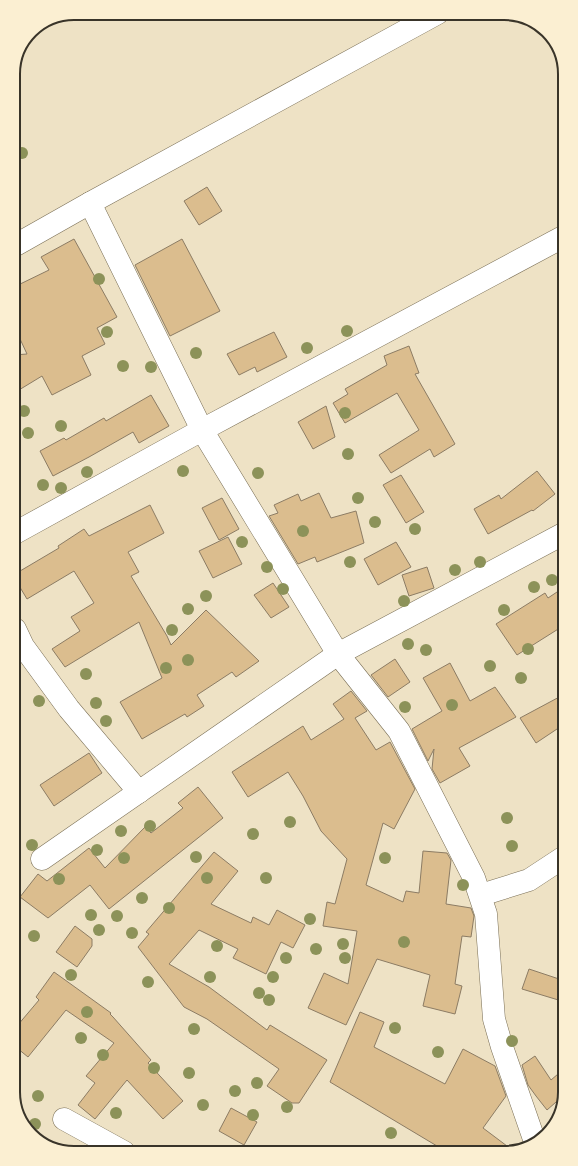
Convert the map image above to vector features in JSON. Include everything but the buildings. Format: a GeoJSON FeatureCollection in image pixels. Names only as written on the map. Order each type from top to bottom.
{"type":"FeatureCollection","features":[{"type":"Feature","properties":{"kind":"street"},"geometry":{"type":"LineString","coordinates":[[20,243],[425,20]]}},
{"type":"Feature","properties":{"kind":"street"},"geometry":{"type":"LineString","coordinates":[[90,203],[202,430],[338,654],[399,731],[474,878],[481,895],[486,914],[494,1019],[502,1047],[533,1137]]}},
{"type":"Feature","properties":{"kind":"street"},"geometry":{"type":"LineString","coordinates":[[20,531],[202,430],[558,240]]}},
{"type":"Feature","properties":{"kind":"street"},"geometry":{"type":"LineString","coordinates":[[42,859],[338,654],[558,542]]}},
{"type":"Feature","properties":{"kind":"street"},"geometry":{"type":"LineString","coordinates":[[20,639],[23,646],[69,709],[139,792]]}},
{"type":"Feature","properties":{"kind":"street"},"geometry":{"type":"LineString","coordinates":[[481,895],[528,880],[558,861]]}},
{"type":"Feature","properties":{"kind":"street"},"geometry":{"type":"LineString","coordinates":[[64,1119],[113,1146]]}}]}
